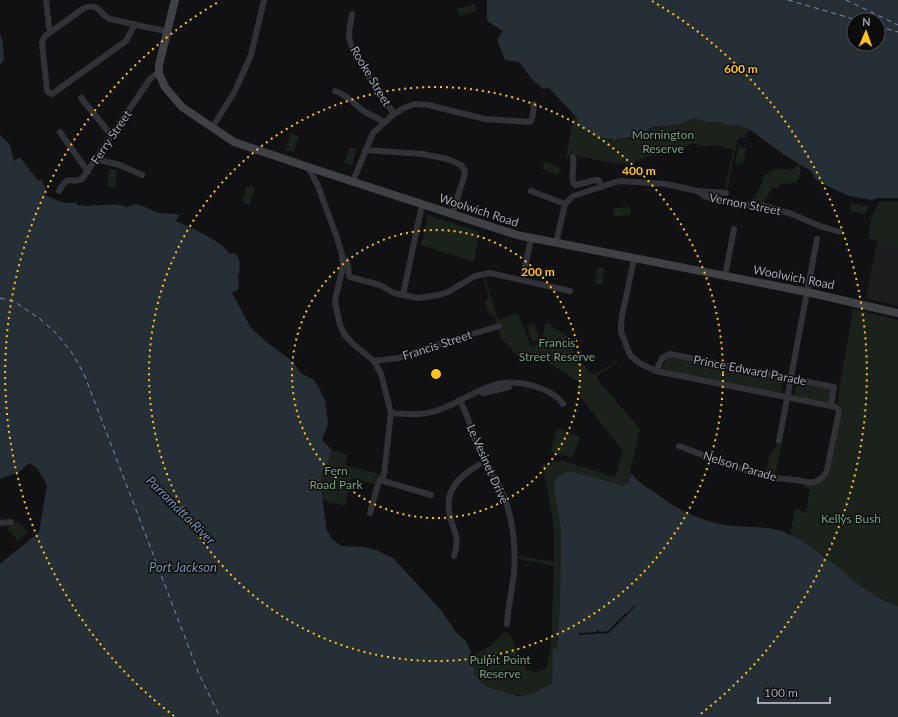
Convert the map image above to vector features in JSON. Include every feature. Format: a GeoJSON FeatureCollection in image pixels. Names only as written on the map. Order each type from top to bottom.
{"type":"FeatureCollection","features":[{"type":"Feature","properties":{"kind":"street"},"geometry":{"type":"LineString","coordinates":[[46,0],[51,31]]}},
{"type":"Feature","properties":{"kind":"street"},"geometry":{"type":"LineString","coordinates":[[159,74],[167,31],[175,0]]}},
{"type":"Feature","properties":{"kind":"street"},"geometry":{"type":"LineString","coordinates":[[212,128],[235,91],[251,55],[264,0]]}},
{"type":"Feature","properties":{"kind":"street"},"geometry":{"type":"LineString","coordinates":[[135,24],[126,41],[52,94],[49,93],[47,90],[42,43],[45,36],[84,8],[95,6],[107,18],[135,24],[167,31]]}},
{"type":"Feature","properties":{"kind":"street","name":"Rooke Street"},"geometry":{"type":"LineString","coordinates":[[352,14],[349,36],[354,49],[368,75],[394,114]]}},
{"type":"Feature","properties":{"kind":"street","name":"Woolwich Road"},"geometry":{"type":"LineString","coordinates":[[159,74],[165,87],[182,107],[234,142],[502,231],[634,259],[807,292],[898,313]]}},
{"type":"Feature","properties":{"kind":"street","name":"Ferry Street"},"geometry":{"type":"LineString","coordinates":[[59,191],[65,181],[81,180],[88,172],[150,79],[159,74]]}},
{"type":"Feature","properties":{"kind":"street"},"geometry":{"type":"LineString","coordinates":[[335,91],[349,97],[365,112],[380,118],[384,123]]}},
{"type":"Feature","properties":{"kind":"street"},"geometry":{"type":"LineString","coordinates":[[81,98],[112,136]]}},
{"type":"Feature","properties":{"kind":"street"},"geometry":{"type":"LineString","coordinates":[[353,181],[373,133],[394,114],[404,108],[415,104],[428,105],[485,119],[530,122],[532,121],[534,104]]}},
{"type":"Feature","properties":{"kind":"street"},"geometry":{"type":"LineString","coordinates":[[60,132],[88,172]]}},
{"type":"Feature","properties":{"kind":"street"},"geometry":{"type":"LineString","coordinates":[[365,150],[423,154],[447,159],[461,165],[465,170],[464,177],[452,214]]}},
{"type":"Feature","properties":{"kind":"street"},"geometry":{"type":"LineString","coordinates":[[573,157],[574,163],[572,179],[574,184],[576,185],[598,180],[602,186]]}},
{"type":"Feature","properties":{"kind":"street"},"geometry":{"type":"LineString","coordinates":[[96,159],[120,165],[142,175]]}},
{"type":"Feature","properties":{"kind":"street"},"geometry":{"type":"LineString","coordinates":[[308,167],[318,186],[338,238],[343,266],[336,296],[340,325],[344,334],[353,344],[374,362],[383,379],[391,413],[384,474],[380,480],[370,513]]}},
{"type":"Feature","properties":{"kind":"street","name":"Vernon Street"},"geometry":{"type":"LineString","coordinates":[[565,204],[574,196],[619,181],[666,184],[696,191],[726,193]]}},
{"type":"Feature","properties":{"kind":"street"},"geometry":{"type":"LineString","coordinates":[[531,191],[565,204],[556,243]]}},
{"type":"Feature","properties":{"kind":"street","name":"Vernon Street"},"geometry":{"type":"LineString","coordinates":[[696,191],[706,197],[754,206],[764,206],[789,213],[820,226],[840,232]]}},
{"type":"Feature","properties":{"kind":"street"},"geometry":{"type":"LineString","coordinates":[[403,295],[422,205]]}},
{"type":"Feature","properties":{"kind":"street"},"geometry":{"type":"LineString","coordinates":[[725,276],[734,229]]}},
{"type":"Feature","properties":{"kind":"street"},"geometry":{"type":"LineString","coordinates":[[522,280],[532,238]]}},
{"type":"Feature","properties":{"kind":"street"},"geometry":{"type":"LineString","coordinates":[[779,441],[817,239]]}},
{"type":"Feature","properties":{"kind":"street"},"geometry":{"type":"LineString","coordinates":[[342,259],[346,260],[350,277],[380,285],[394,293],[418,298],[439,295],[460,286],[475,276],[490,273],[570,291]]}},
{"type":"Feature","properties":{"kind":"street","name":"Prince Edward Parade"},"geometry":{"type":"LineString","coordinates":[[634,259],[621,326],[627,351],[640,363],[656,372],[833,406],[834,387],[670,354],[662,358],[656,372]]}},
{"type":"Feature","properties":{"kind":"street","name":"Francis Street"},"geometry":{"type":"LineString","coordinates":[[374,362],[399,358],[499,326]]}},
{"type":"Feature","properties":{"kind":"street"},"geometry":{"type":"LineString","coordinates":[[391,413],[418,415],[437,410],[486,387],[505,383],[527,384],[545,390],[559,398],[563,404],[540,392],[516,387],[505,387],[488,391],[466,401],[459,400]]}},
{"type":"Feature","properties":{"kind":"street","name":"Le Vesinet Drive"},"geometry":{"type":"LineString","coordinates":[[459,400],[464,407],[472,433],[504,497],[509,514],[513,536],[514,571],[507,624]]}},
{"type":"Feature","properties":{"kind":"street","name":"Nelson Parade"},"geometry":{"type":"LineString","coordinates":[[679,446],[765,476],[814,482],[825,475],[827,470],[839,411],[833,406]]}},
{"type":"Feature","properties":{"kind":"street"},"geometry":{"type":"LineString","coordinates":[[454,556],[457,545],[456,532],[449,511],[453,487],[465,473],[485,461]]}},
{"type":"Feature","properties":{"kind":"street"},"geometry":{"type":"LineString","coordinates":[[380,480],[431,495]]}},
{"type":"Feature","properties":{"kind":"street"},"geometry":{"type":"LineString","coordinates":[[0,523],[11,522]]}},
{"type":"Feature","properties":{"kind":"shaded area"},"geometry":{"type":"Polygon","coordinates":[[[881,221],[898,221],[898,306],[866,298],[881,221]]]}},
{"type":"Feature","properties":{"kind":"green space"},"geometry":{"type":"Polygon","coordinates":[[[474,4],[476,11],[460,16],[457,9],[474,4]]]}},
{"type":"Feature","properties":{"kind":"green space","name":"Mornington Reserve"},"geometry":{"type":"Polygon","coordinates":[[[574,116],[586,131],[593,135],[611,140],[628,139],[652,128],[679,125],[694,118],[707,122],[720,122],[728,125],[737,125],[750,130],[747,133],[746,138],[738,138],[727,190],[725,190],[733,150],[716,145],[704,146],[693,143],[676,152],[650,156],[629,164],[613,163],[577,156],[576,154],[570,153],[568,157],[566,157],[574,116]]]}},
{"type":"Feature","properties":{"kind":"green space"},"geometry":{"type":"Polygon","coordinates":[[[291,133],[299,136],[294,152],[286,150],[291,133]]]}},
{"type":"Feature","properties":{"kind":"green space"},"geometry":{"type":"Polygon","coordinates":[[[739,146],[746,148],[743,164],[735,163],[739,146]]]}},
{"type":"Feature","properties":{"kind":"green space"},"geometry":{"type":"Polygon","coordinates":[[[350,147],[357,149],[352,165],[344,163],[350,147]]]}},
{"type":"Feature","properties":{"kind":"green space"},"geometry":{"type":"Polygon","coordinates":[[[545,161],[561,168],[558,175],[542,169],[545,161]]]}},
{"type":"Feature","properties":{"kind":"green space"},"geometry":{"type":"Polygon","coordinates":[[[798,163],[801,165],[800,176],[796,183],[780,184],[776,188],[773,187],[763,204],[760,202],[756,205],[746,203],[754,198],[764,180],[762,179],[768,172],[779,168],[792,171],[798,163]]]}},
{"type":"Feature","properties":{"kind":"green space"},"geometry":{"type":"Polygon","coordinates":[[[109,169],[117,170],[115,187],[107,186],[109,169]]]}},
{"type":"Feature","properties":{"kind":"green space"},"geometry":{"type":"Polygon","coordinates":[[[247,186],[255,188],[249,205],[242,202],[247,186]]]}},
{"type":"Feature","properties":{"kind":"green space"},"geometry":{"type":"Polygon","coordinates":[[[879,201],[898,201],[898,247],[868,238],[871,219],[879,201]]]}},
{"type":"Feature","properties":{"kind":"green space"},"geometry":{"type":"Polygon","coordinates":[[[851,203],[868,206],[866,214],[850,211],[851,203]]]}},
{"type":"Feature","properties":{"kind":"green space"},"geometry":{"type":"Polygon","coordinates":[[[630,207],[631,215],[614,216],[613,208],[630,207]]]}},
{"type":"Feature","properties":{"kind":"green space"},"geometry":{"type":"Polygon","coordinates":[[[428,215],[479,232],[474,262],[421,245],[428,215]]]}},
{"type":"Feature","properties":{"kind":"green space"},"geometry":{"type":"Polygon","coordinates":[[[598,267],[605,268],[602,285],[594,283],[598,267]]]}},
{"type":"Feature","properties":{"kind":"green space","name":"Francis Street Reserve"},"geometry":{"type":"Polygon","coordinates":[[[485,278],[498,320],[518,313],[531,346],[541,343],[546,322],[576,341],[573,353],[592,374],[597,373],[618,360],[619,361],[599,374],[597,379],[640,429],[629,484],[627,483],[624,486],[571,471],[563,473],[558,477],[554,491],[561,531],[563,532],[561,539],[560,602],[557,649],[554,649],[552,681],[551,684],[536,692],[522,695],[501,692],[483,685],[476,676],[472,656],[492,645],[504,632],[509,633],[527,670],[537,672],[546,669],[551,646],[554,566],[519,559],[519,556],[554,562],[554,532],[552,513],[542,464],[545,464],[545,466],[552,465],[551,462],[564,461],[615,477],[623,451],[577,393],[579,382],[547,362],[519,357],[501,338],[494,315],[489,315],[485,302],[489,296],[483,279],[485,278]]]}},
{"type":"Feature","properties":{"kind":"green space","name":"Kellys Bush"},"geometry":{"type":"Polygon","coordinates":[[[853,309],[898,320],[898,606],[874,596],[857,585],[824,556],[790,535],[795,508],[806,513],[810,490],[804,486],[823,480],[830,472],[841,408],[837,402],[853,309]]]}},
{"type":"Feature","properties":{"kind":"green space"},"geometry":{"type":"Polygon","coordinates":[[[534,323],[540,339],[532,342],[527,326],[534,323]]]}},
{"type":"Feature","properties":{"kind":"green space"},"geometry":{"type":"Polygon","coordinates":[[[668,356],[784,379],[781,393],[661,370],[668,356]]]}},
{"type":"Feature","properties":{"kind":"green space"},"geometry":{"type":"Polygon","coordinates":[[[797,381],[832,388],[829,402],[794,396],[797,381]]]}},
{"type":"Feature","properties":{"kind":"green space"},"geometry":{"type":"Polygon","coordinates":[[[558,429],[580,436],[573,458],[552,452],[551,450],[558,429]]]}},
{"type":"Feature","properties":{"kind":"green space"},"geometry":{"type":"Polygon","coordinates":[[[781,444],[775,476],[764,473],[766,471],[770,454],[777,445],[781,444]]]}},
{"type":"Feature","properties":{"kind":"green space","name":"Fern Road Park"},"geometry":{"type":"Polygon","coordinates":[[[332,450],[348,455],[345,465],[379,474],[375,484],[352,478],[345,506],[322,500],[322,472],[328,463],[332,450]]]}},
{"type":"Feature","properties":{"kind":"green space"},"geometry":{"type":"Polygon","coordinates":[[[17,522],[29,532],[18,541],[6,528],[17,522]]]}},
{"type":"Feature","properties":{"kind":"water"},"geometry":{"type":"Polygon","coordinates":[[[487,0],[898,0],[898,198],[878,198],[872,200],[849,196],[817,181],[811,171],[786,156],[750,130],[737,125],[728,125],[720,122],[707,122],[694,118],[679,125],[654,127],[632,137],[615,140],[597,137],[578,126],[577,118],[549,88],[543,89],[530,77],[519,62],[505,60],[497,39],[503,31],[487,21],[487,0]]]}},
{"type":"Feature","properties":{"kind":"water"},"geometry":{"type":"Polygon","coordinates":[[[0,33],[3,43],[4,60],[0,65],[0,33]]]}},
{"type":"Feature","properties":{"kind":"water","name":"Port Jackson"},"geometry":{"type":"Polygon","coordinates":[[[0,135],[10,145],[14,161],[20,157],[38,181],[41,179],[46,189],[45,195],[65,203],[76,202],[77,205],[83,206],[121,205],[127,207],[136,204],[155,212],[179,215],[176,221],[213,239],[230,254],[234,253],[237,255],[240,262],[240,272],[238,275],[239,289],[232,293],[251,328],[292,361],[301,373],[314,380],[325,399],[328,424],[322,440],[332,450],[328,463],[322,472],[321,485],[327,531],[332,539],[341,546],[364,547],[376,550],[393,558],[441,610],[456,632],[466,641],[471,652],[475,674],[483,685],[518,696],[534,693],[551,684],[553,649],[557,649],[560,602],[561,532],[563,532],[561,531],[554,493],[554,487],[558,477],[571,471],[624,486],[627,483],[629,484],[631,473],[641,483],[663,499],[701,519],[733,526],[769,528],[794,537],[831,561],[865,590],[898,606],[898,717],[0,717],[0,564],[39,532],[47,485],[37,468],[29,463],[19,472],[0,479],[0,135]]]}},
{"type":"Feature","properties":{"kind":"pier"},"geometry":{"type":"Polygon","coordinates":[[[634,606],[635,607],[609,633],[579,635],[579,631],[581,633],[596,632],[597,630],[599,632],[608,631],[616,623],[616,621],[617,622],[624,615],[624,613],[626,614],[634,606]]]}},
{"type":"Feature","properties":{"kind":"ferry route"},"geometry":{"type":"LineString","coordinates":[[788,0],[846,17]]}},
{"type":"Feature","properties":{"kind":"ferry route"},"geometry":{"type":"LineString","coordinates":[[846,0],[898,25]]}},
{"type":"Feature","properties":{"kind":"ferry route"},"geometry":{"type":"LineString","coordinates":[[886,28],[898,32]]}},
{"type":"Feature","properties":{"kind":"ferry route"},"geometry":{"type":"LineString","coordinates":[[0,298],[15,302],[40,319],[57,334],[72,353],[84,374],[199,674],[220,717]]}},
{"type":"Feature","properties":{"kind":"water label","name":"Parramatta River"},"geometry":{"type":"Point","coordinates":[181,510]}},
{"type":"Feature","properties":{"kind":"park label","name":"Pulpit Point Reserve"},"geometry":{"type":"Point","coordinates":[500,666]}}]}
